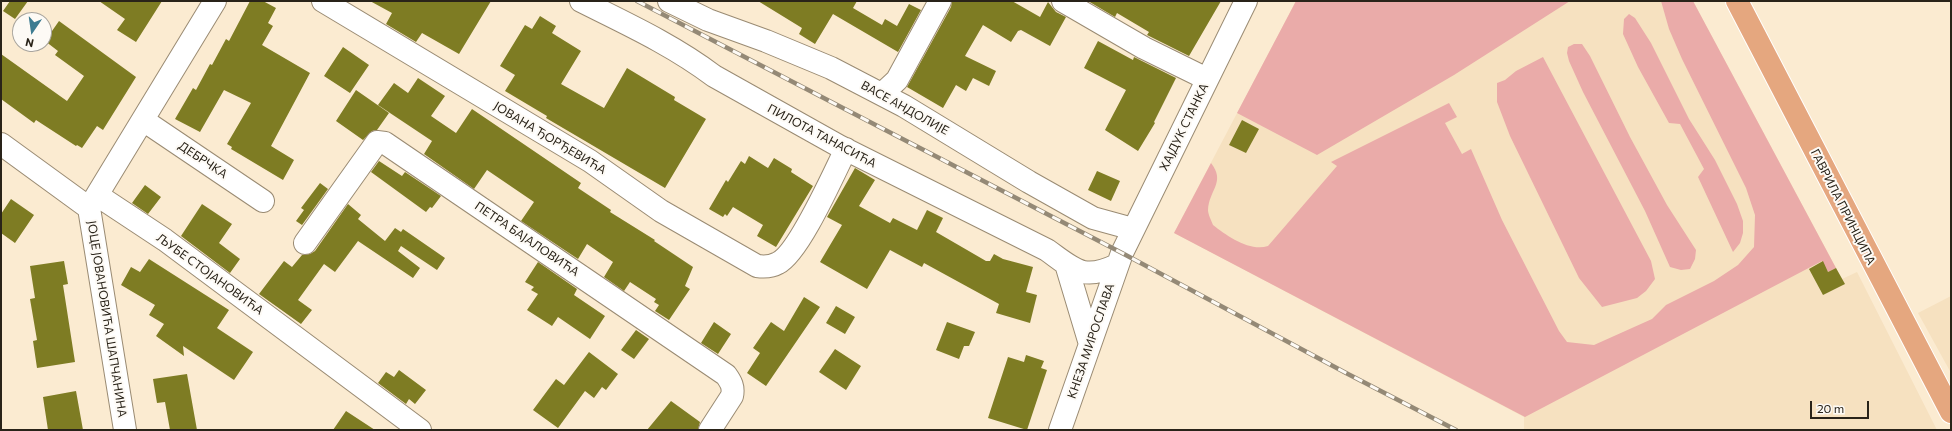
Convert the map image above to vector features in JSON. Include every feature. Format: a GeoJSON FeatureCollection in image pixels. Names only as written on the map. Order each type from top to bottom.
{"type":"FeatureCollection","features":[{"type":"Feature","properties":{"kind":"main road","name":"ГАВРИЛА ПРИНЦИПА"},"geometry":{"type":"LineString","coordinates":[[1737,1],[1951,412]]}},
{"type":"Feature","properties":{"kind":"street"},"geometry":{"type":"LineString","coordinates":[[93,201],[215,1]]}},
{"type":"Feature","properties":{"kind":"street","name":"ЈОВАНА ЂОРЂЕВИЋА"},"geometry":{"type":"LineString","coordinates":[[322,1],[590,160],[661,211],[744,260],[757,266],[766,267],[778,263],[788,256],[811,219],[846,149]]}},
{"type":"Feature","properties":{"kind":"street","name":"ПИЛОТА ТАНАСИЋА"},"geometry":{"type":"LineString","coordinates":[[581,1],[667,45],[747,95],[846,149],[924,190],[1047,250],[1074,270],[1090,274],[1102,272],[1120,259]]}},
{"type":"Feature","properties":{"kind":"street","name":"ВАСЕ АНДОЛИЈЕ"},"geometry":{"type":"LineString","coordinates":[[669,1],[708,20],[766,41],[831,68],[882,94],[933,123],[1029,182],[1093,218],[1134,229]]}},
{"type":"Feature","properties":{"kind":"street"},"geometry":{"type":"LineString","coordinates":[[882,94],[897,80],[940,1]]}},
{"type":"Feature","properties":{"kind":"street"},"geometry":{"type":"LineString","coordinates":[[1063,1],[1144,48],[1207,79]]}},
{"type":"Feature","properties":{"kind":"street","name":"ХАЈДУК СТАНКА"},"geometry":{"type":"LineString","coordinates":[[1120,259],[1246,1]]}},
{"type":"Feature","properties":{"kind":"street","name":"ДЕБРЧКА"},"geometry":{"type":"LineString","coordinates":[[143,120],[263,201]]}},
{"type":"Feature","properties":{"kind":"street","name":"ПЕТРА БАЈАЛОВИЋА"},"geometry":{"type":"LineString","coordinates":[[304,243],[378,142],[385,143],[726,375],[732,382],[734,390],[732,396],[710,430]]}},
{"type":"Feature","properties":{"kind":"street","name":"ЉУБЕ СТОЈАНОВИЋА"},"geometry":{"type":"LineString","coordinates":[[1,144],[93,201],[164,240],[420,430]]}},
{"type":"Feature","properties":{"kind":"street","name":"ЈОЦЕ ЈОВАНОВИЋА ШАПЧАНИНА"},"geometry":{"type":"LineString","coordinates":[[93,201],[125,430]]}},
{"type":"Feature","properties":{"kind":"street","name":"КНЕЗА МИРОСЛАВА"},"geometry":{"type":"LineString","coordinates":[[1060,430],[1120,259]]}},
{"type":"Feature","properties":{"kind":"street"},"geometry":{"type":"LineString","coordinates":[[1066,264],[1090,344]]}},
{"type":"Feature","properties":{"kind":"shaded area"},"geometry":{"type":"Polygon","coordinates":[[[1296,1],[1693,1],[1842,279],[1857,272],[1937,430],[1524,430],[1524,417],[1174,233],[1296,1]]]}},
{"type":"Feature","properties":{"kind":"shaded area"},"geometry":{"type":"Polygon","coordinates":[[[1296,1],[1570,1],[1454,75],[1317,155],[1237,113],[1296,1]]]}},
{"type":"Feature","properties":{"kind":"shaded area"},"geometry":{"type":"Polygon","coordinates":[[[1661,1],[1693,1],[1836,268],[1828,272],[1822,261],[1525,417],[1174,233],[1211,163],[1217,176],[1216,186],[1209,203],[1208,210],[1213,225],[1225,234],[1246,245],[1254,247],[1268,246],[1337,166],[1331,162],[1449,103],[1457,117],[1445,123],[1462,154],[1471,149],[1502,220],[1559,331],[1567,342],[1594,345],[1652,319],[1666,305],[1714,281],[1738,265],[1754,247],[1755,215],[1746,188],[1682,59],[1669,29],[1661,1]]]}},
{"type":"Feature","properties":{"kind":"shaded area"},"geometry":{"type":"Polygon","coordinates":[[[1629,14],[1635,18],[1651,43],[1689,119],[1715,160],[1737,204],[1743,221],[1743,233],[1740,243],[1733,252],[1698,177],[1704,169],[1680,124],[1669,123],[1638,67],[1623,34],[1624,19],[1629,14]]]}},
{"type":"Feature","properties":{"kind":"shaded area"},"geometry":{"type":"Polygon","coordinates":[[[1574,44],[1582,44],[1590,56],[1630,137],[1667,205],[1696,250],[1695,259],[1690,269],[1681,270],[1670,267],[1645,211],[1583,92],[1569,61],[1567,53],[1568,47],[1574,44]]]}},
{"type":"Feature","properties":{"kind":"shaded area"},"geometry":{"type":"Polygon","coordinates":[[[1543,57],[1651,261],[1655,279],[1646,291],[1637,298],[1602,307],[1579,278],[1510,136],[1497,102],[1497,83],[1505,80],[1516,71],[1543,57]]]}},
{"type":"Feature","properties":{"kind":"shaded area"},"geometry":{"type":"Polygon","coordinates":[[[1951,296],[1951,373],[1918,313],[1951,296]]]}},
{"type":"Feature","properties":{"kind":"building"},"geometry":{"type":"Polygon","coordinates":[[[10,1],[28,1],[20,12],[12,12],[12,17],[3,11],[10,1]]]}},
{"type":"Feature","properties":{"kind":"building"},"geometry":{"type":"Polygon","coordinates":[[[99,1],[162,1],[136,42],[117,30],[125,19],[99,1]]]}},
{"type":"Feature","properties":{"kind":"building"},"geometry":{"type":"Polygon","coordinates":[[[250,1],[263,1],[276,8],[268,23],[273,26],[262,45],[310,73],[271,146],[294,160],[283,180],[231,149],[232,147],[227,144],[251,103],[224,90],[200,132],[175,119],[193,88],[196,90],[210,64],[212,65],[226,39],[229,41],[250,1]]]}},
{"type":"Feature","properties":{"kind":"building"},"geometry":{"type":"Polygon","coordinates":[[[370,1],[491,1],[459,54],[422,33],[416,42],[386,24],[392,13],[370,1]]]}},
{"type":"Feature","properties":{"kind":"building"},"geometry":{"type":"Polygon","coordinates":[[[758,1],[857,1],[853,8],[882,25],[885,19],[897,26],[909,4],[921,10],[898,52],[833,14],[815,44],[799,34],[802,28],[758,1]]]}},
{"type":"Feature","properties":{"kind":"building"},"geometry":{"type":"Polygon","coordinates":[[[952,1],[1012,1],[1040,17],[1048,2],[1056,12],[1066,17],[1050,46],[1021,30],[1018,31],[1011,42],[983,25],[965,56],[996,71],[989,86],[973,78],[966,91],[956,85],[943,108],[907,87],[951,7],[952,1]]]}},
{"type":"Feature","properties":{"kind":"building"},"geometry":{"type":"Polygon","coordinates":[[[1088,1],[1221,1],[1189,56],[1147,35],[1149,32],[1117,13],[1115,17],[1088,1]]]}},
{"type":"Feature","properties":{"kind":"building"},"geometry":{"type":"Polygon","coordinates":[[[540,16],[556,26],[552,33],[581,51],[561,84],[604,108],[627,68],[675,97],[674,100],[706,119],[665,188],[546,118],[547,116],[505,91],[515,75],[500,66],[525,25],[532,29],[540,16]]]}},
{"type":"Feature","properties":{"kind":"building"},"geometry":{"type":"Polygon","coordinates":[[[59,21],[136,77],[103,130],[97,126],[82,148],[77,145],[76,146],[36,120],[34,123],[1,99],[1,54],[67,101],[84,76],[55,55],[58,51],[52,46],[52,31],[59,21]]]}},
{"type":"Feature","properties":{"kind":"building"},"geometry":{"type":"Polygon","coordinates":[[[1098,41],[1133,60],[1134,57],[1176,78],[1154,122],[1155,123],[1138,151],[1105,130],[1126,90],[1084,68],[1098,41]]]}},
{"type":"Feature","properties":{"kind":"building"},"geometry":{"type":"Polygon","coordinates":[[[343,47],[369,65],[350,93],[324,76],[343,47]]]}},
{"type":"Feature","properties":{"kind":"building"},"geometry":{"type":"Polygon","coordinates":[[[418,78],[445,96],[431,116],[456,133],[472,109],[581,183],[578,188],[611,210],[610,212],[655,240],[654,241],[693,267],[685,286],[690,289],[669,320],[655,311],[659,305],[654,302],[656,299],[630,282],[624,291],[604,277],[613,262],[587,244],[578,259],[521,221],[534,202],[487,170],[474,189],[424,154],[432,141],[378,105],[394,83],[408,93],[418,78]]]}},
{"type":"Feature","properties":{"kind":"building"},"geometry":{"type":"Polygon","coordinates":[[[356,90],[389,113],[377,130],[372,131],[363,140],[336,121],[356,90]]]}},
{"type":"Feature","properties":{"kind":"building"},"geometry":{"type":"Polygon","coordinates":[[[1242,120],[1259,129],[1246,153],[1229,145],[1242,120]]]}},
{"type":"Feature","properties":{"kind":"building"},"geometry":{"type":"Polygon","coordinates":[[[749,156],[768,168],[774,158],[792,169],[791,172],[813,186],[776,247],[757,236],[763,225],[733,207],[727,216],[725,214],[723,217],[709,209],[726,180],[728,182],[741,161],[745,164],[749,156]]]}},
{"type":"Feature","properties":{"kind":"building"},"geometry":{"type":"Polygon","coordinates":[[[379,161],[402,176],[405,172],[441,196],[432,208],[430,207],[426,212],[371,172],[379,161]]]}},
{"type":"Feature","properties":{"kind":"building"},"geometry":{"type":"Polygon","coordinates":[[[855,168],[875,180],[859,206],[890,223],[893,218],[917,230],[927,210],[943,218],[936,232],[986,261],[990,261],[994,254],[1003,259],[1033,267],[1026,292],[1037,295],[1030,323],[996,313],[999,304],[924,263],[922,267],[890,250],[867,289],[820,262],[842,225],[827,217],[855,168]]]}},
{"type":"Feature","properties":{"kind":"building"},"geometry":{"type":"Polygon","coordinates":[[[1097,171],[1120,181],[1111,201],[1088,190],[1097,171]]]}},
{"type":"Feature","properties":{"kind":"building"},"geometry":{"type":"Polygon","coordinates":[[[320,183],[328,189],[302,225],[296,221],[304,210],[301,208],[320,183]]]}},
{"type":"Feature","properties":{"kind":"building"},"geometry":{"type":"Polygon","coordinates":[[[145,185],[161,197],[148,214],[132,203],[145,185]]]}},
{"type":"Feature","properties":{"kind":"building"},"geometry":{"type":"Polygon","coordinates":[[[11,199],[34,215],[15,243],[1,233],[1,214],[11,199]]]}},
{"type":"Feature","properties":{"kind":"building"},"geometry":{"type":"Polygon","coordinates":[[[202,204],[232,224],[219,243],[240,259],[230,273],[181,236],[202,204]]]}},
{"type":"Feature","properties":{"kind":"building"},"geometry":{"type":"Polygon","coordinates":[[[348,204],[361,215],[358,219],[385,241],[395,228],[401,232],[403,229],[445,258],[437,270],[401,246],[398,251],[420,268],[413,278],[358,241],[335,272],[324,264],[298,300],[312,310],[301,324],[259,294],[284,261],[292,267],[302,255],[310,254],[315,251],[348,204]]]}},
{"type":"Feature","properties":{"kind":"building"},"geometry":{"type":"Polygon","coordinates":[[[149,259],[229,310],[217,328],[253,352],[234,380],[183,346],[184,356],[156,336],[164,324],[149,315],[155,305],[121,285],[131,267],[140,272],[149,259]]]}},
{"type":"Feature","properties":{"kind":"building"},"geometry":{"type":"Polygon","coordinates":[[[64,261],[68,284],[63,285],[75,362],[37,368],[33,341],[37,340],[30,299],[35,298],[30,266],[64,261]]]}},
{"type":"Feature","properties":{"kind":"building"},"geometry":{"type":"Polygon","coordinates":[[[1823,261],[1828,272],[1836,268],[1845,284],[1823,295],[1809,269],[1823,261]]]}},
{"type":"Feature","properties":{"kind":"building"},"geometry":{"type":"Polygon","coordinates":[[[538,262],[577,289],[574,295],[605,316],[590,339],[558,317],[552,326],[527,310],[538,294],[531,290],[534,287],[525,282],[538,262]]]}},
{"type":"Feature","properties":{"kind":"building"},"geometry":{"type":"Polygon","coordinates":[[[804,297],[820,307],[766,386],[747,373],[760,353],[753,348],[771,322],[784,331],[804,297]]]}},
{"type":"Feature","properties":{"kind":"building"},"geometry":{"type":"Polygon","coordinates":[[[836,306],[855,317],[845,334],[826,323],[836,306]]]}},
{"type":"Feature","properties":{"kind":"building"},"geometry":{"type":"Polygon","coordinates":[[[714,322],[731,334],[718,354],[701,343],[714,322]]]}},
{"type":"Feature","properties":{"kind":"building"},"geometry":{"type":"Polygon","coordinates":[[[947,322],[975,332],[969,346],[964,346],[959,359],[936,350],[947,322]]]}},
{"type":"Feature","properties":{"kind":"building"},"geometry":{"type":"Polygon","coordinates":[[[636,330],[649,339],[634,359],[621,350],[636,330]]]}},
{"type":"Feature","properties":{"kind":"building"},"geometry":{"type":"Polygon","coordinates":[[[835,349],[861,366],[846,390],[819,372],[835,349]]]}},
{"type":"Feature","properties":{"kind":"building"},"geometry":{"type":"Polygon","coordinates":[[[589,352],[618,374],[606,390],[602,387],[594,398],[585,391],[558,428],[533,410],[556,379],[564,385],[589,352]]]}},
{"type":"Feature","properties":{"kind":"building"},"geometry":{"type":"Polygon","coordinates":[[[1026,355],[1044,361],[1041,368],[1047,370],[1027,430],[988,418],[1008,357],[1024,362],[1026,355]]]}},
{"type":"Feature","properties":{"kind":"building"},"geometry":{"type":"Polygon","coordinates":[[[399,370],[426,390],[415,404],[409,399],[406,404],[378,383],[386,372],[394,377],[399,370]]]}},
{"type":"Feature","properties":{"kind":"building"},"geometry":{"type":"Polygon","coordinates":[[[187,374],[197,430],[170,430],[165,402],[157,403],[153,379],[187,374]]]}},
{"type":"Feature","properties":{"kind":"building"},"geometry":{"type":"Polygon","coordinates":[[[76,391],[83,430],[48,430],[43,397],[76,391]]]}},
{"type":"Feature","properties":{"kind":"building"},"geometry":{"type":"Polygon","coordinates":[[[671,401],[700,422],[698,430],[647,430],[671,401]]]}},
{"type":"Feature","properties":{"kind":"building"},"geometry":{"type":"Polygon","coordinates":[[[346,411],[375,430],[333,430],[346,411]]]}},
{"type":"Feature","properties":{"kind":"railway"},"geometry":{"type":"LineString","coordinates":[[637,1],[1122,253],[1456,430]]}}]}
